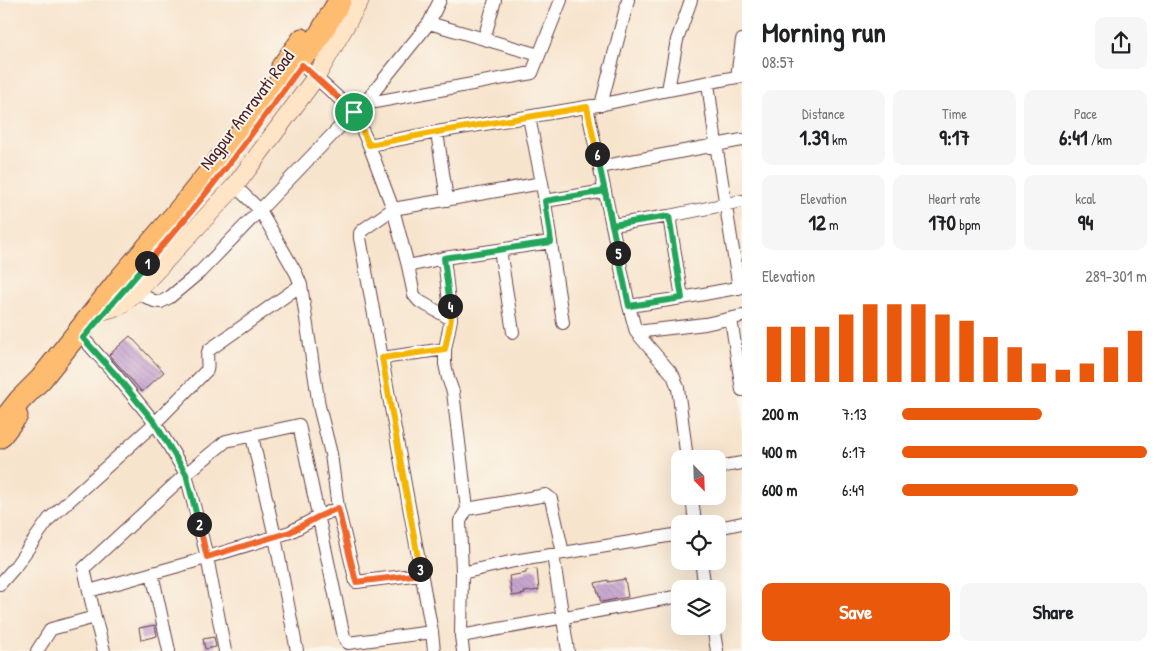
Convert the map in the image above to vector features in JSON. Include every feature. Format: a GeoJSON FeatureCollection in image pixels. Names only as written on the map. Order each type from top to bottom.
{"type":"FeatureCollection","features":[{"type":"Feature","properties":{"kind":"highway","name":"Nagpur Amravati Road"},"geometry":{"type":"LineString","coordinates":[[305,58],[324,0]]}},
{"type":"Feature","properties":{"kind":"highway","name":"Nagpur Amravati Road"},"geometry":{"type":"LineString","coordinates":[[305,58],[340,0]]}},
{"type":"Feature","properties":{"kind":"highway"},"geometry":{"type":"LineString","coordinates":[[0,425],[20,400],[41,379],[121,278],[305,58]]}},
{"type":"Feature","properties":{"kind":"main road","name":"Nagpur Amravati Road"},"geometry":{"type":"LineString","coordinates":[[0,439],[47,385],[83,338],[164,244],[217,178],[305,58]]}},
{"type":"Feature","properties":{"kind":"main road","name":"Nagpur Amravati Road"},"geometry":{"type":"LineString","coordinates":[[0,413],[240,123],[305,58]]}},
{"type":"Feature","properties":{"kind":"street"},"geometry":{"type":"LineString","coordinates":[[106,310],[120,306],[136,292],[235,186],[305,58],[360,0]]}},
{"type":"Feature","properties":{"kind":"street"},"geometry":{"type":"LineString","coordinates":[[136,292],[154,301],[161,302],[170,297],[200,272],[359,108],[430,24],[440,0]]}},
{"type":"Feature","properties":{"kind":"street"},"geometry":{"type":"LineString","coordinates":[[484,39],[495,0]]}},
{"type":"Feature","properties":{"kind":"street"},"geometry":{"type":"LineString","coordinates":[[359,108],[532,73],[561,0]]}},
{"type":"Feature","properties":{"kind":"street"},"geometry":{"type":"LineString","coordinates":[[600,105],[628,0]]}},
{"type":"Feature","properties":{"kind":"street"},"geometry":{"type":"LineString","coordinates":[[668,90],[678,40],[691,0]]}},
{"type":"Feature","properties":{"kind":"street"},"geometry":{"type":"LineString","coordinates":[[430,24],[539,55]]}},
{"type":"Feature","properties":{"kind":"street"},"geometry":{"type":"LineString","coordinates":[[369,145],[600,105],[740,77],[742,40]]}},
{"type":"Feature","properties":{"kind":"street"},"geometry":{"type":"LineString","coordinates":[[305,58],[359,108],[369,145],[393,209],[416,298],[451,319]]}},
{"type":"Feature","properties":{"kind":"street"},"geometry":{"type":"LineString","coordinates":[[629,306],[741,288],[716,144],[708,83]]}},
{"type":"Feature","properties":{"kind":"street"},"geometry":{"type":"LineString","coordinates":[[587,107],[636,332],[673,375],[678,388],[686,450]]}},
{"type":"Feature","properties":{"kind":"street"},"geometry":{"type":"LineString","coordinates":[[529,117],[545,201],[563,323]]}},
{"type":"Feature","properties":{"kind":"street"},"geometry":{"type":"LineString","coordinates":[[437,132],[448,200]]}},
{"type":"Feature","properties":{"kind":"street"},"geometry":{"type":"LineString","coordinates":[[600,167],[742,140]]}},
{"type":"Feature","properties":{"kind":"street"},"geometry":{"type":"LineString","coordinates":[[434,651],[360,232],[393,209],[542,183]]}},
{"type":"Feature","properties":{"kind":"street"},"geometry":{"type":"LineString","coordinates":[[235,186],[260,210],[296,273],[301,286],[319,406],[331,454],[338,508],[356,582],[421,574]]}},
{"type":"Feature","properties":{"kind":"street"},"geometry":{"type":"LineString","coordinates":[[545,201],[605,191]]}},
{"type":"Feature","properties":{"kind":"street"},"geometry":{"type":"LineString","coordinates":[[612,225],[742,201]]}},
{"type":"Feature","properties":{"kind":"street"},"geometry":{"type":"LineString","coordinates":[[669,216],[682,298]]}},
{"type":"Feature","properties":{"kind":"street"},"geometry":{"type":"LineString","coordinates":[[408,266],[444,258],[551,242]]}},
{"type":"Feature","properties":{"kind":"street"},"geometry":{"type":"LineString","coordinates":[[500,250],[513,332]]}},
{"type":"Feature","properties":{"kind":"street"},"geometry":{"type":"LineString","coordinates":[[444,258],[451,319],[445,349],[445,364],[453,392],[467,509],[460,522],[462,572],[461,636],[463,651]]}},
{"type":"Feature","properties":{"kind":"street"},"geometry":{"type":"LineString","coordinates":[[0,584],[15,567],[49,519],[155,423],[207,370],[207,354],[209,350],[301,286]]}},
{"type":"Feature","properties":{"kind":"street"},"geometry":{"type":"LineString","coordinates":[[636,332],[705,324],[736,317],[742,390]]}},
{"type":"Feature","properties":{"kind":"street"},"geometry":{"type":"LineString","coordinates":[[83,338],[155,423],[186,474],[207,557],[225,651]]}},
{"type":"Feature","properties":{"kind":"street"},"geometry":{"type":"LineString","coordinates":[[382,358],[445,349]]}},
{"type":"Feature","properties":{"kind":"street"},"geometry":{"type":"LineString","coordinates":[[102,651],[84,568],[186,474],[226,441],[300,425],[345,640],[348,643],[432,632]]}},
{"type":"Feature","properties":{"kind":"street"},"geometry":{"type":"LineString","coordinates":[[252,436],[275,537],[297,651]]}},
{"type":"Feature","properties":{"kind":"street"},"geometry":{"type":"LineString","coordinates":[[726,466],[742,464]]}},
{"type":"Feature","properties":{"kind":"street"},"geometry":{"type":"LineString","coordinates":[[467,509],[546,495],[551,499],[568,651]]}},
{"type":"Feature","properties":{"kind":"street"},"geometry":{"type":"LineString","coordinates":[[89,591],[290,532],[338,508]]}},
{"type":"Feature","properties":{"kind":"street"},"geometry":{"type":"LineString","coordinates":[[726,526],[742,523]]}},
{"type":"Feature","properties":{"kind":"street"},"geometry":{"type":"LineString","coordinates":[[462,572],[514,561],[671,535]]}},
{"type":"Feature","properties":{"kind":"street"},"geometry":{"type":"LineString","coordinates":[[152,573],[169,651]]}},
{"type":"Feature","properties":{"kind":"street"},"geometry":{"type":"LineString","coordinates":[[461,636],[671,598]]}},
{"type":"Feature","properties":{"kind":"street"},"geometry":{"type":"LineString","coordinates":[[37,651],[51,629],[95,617]]}},
{"type":"Feature","properties":{"kind":"street"},"geometry":{"type":"LineString","coordinates":[[714,635],[715,650]]}},
{"type":"Feature","properties":{"kind":"building"},"geometry":{"type":"Polygon","coordinates":[[[130,336],[164,372],[142,392],[109,355],[130,336]]]}},
{"type":"Feature","properties":{"kind":"building"},"geometry":{"type":"Polygon","coordinates":[[[537,569],[539,590],[512,596],[509,576],[526,573],[526,570],[537,569]]]}},
{"type":"Feature","properties":{"kind":"building"},"geometry":{"type":"Polygon","coordinates":[[[625,579],[628,597],[601,602],[595,583],[625,579]]]}},
{"type":"Feature","properties":{"kind":"building"},"geometry":{"type":"Polygon","coordinates":[[[155,625],[157,636],[141,640],[139,628],[155,625]]]}},
{"type":"Feature","properties":{"kind":"building"},"geometry":{"type":"Polygon","coordinates":[[[214,637],[216,647],[205,649],[203,639],[214,637]]]}},
{"type":"Feature","properties":{"kind":"route"},"geometry":{"type":"LineString","coordinates":[[354,112],[302,65],[223,171],[164,244],[83,338],[155,423],[186,474],[207,557],[290,532],[338,508],[356,582],[421,574],[382,358],[445,349],[451,319],[444,258],[551,242],[545,201],[605,191],[612,225],[629,306],[682,298],[669,216],[612,225],[605,191],[587,107],[369,145],[354,112]]}}]}
